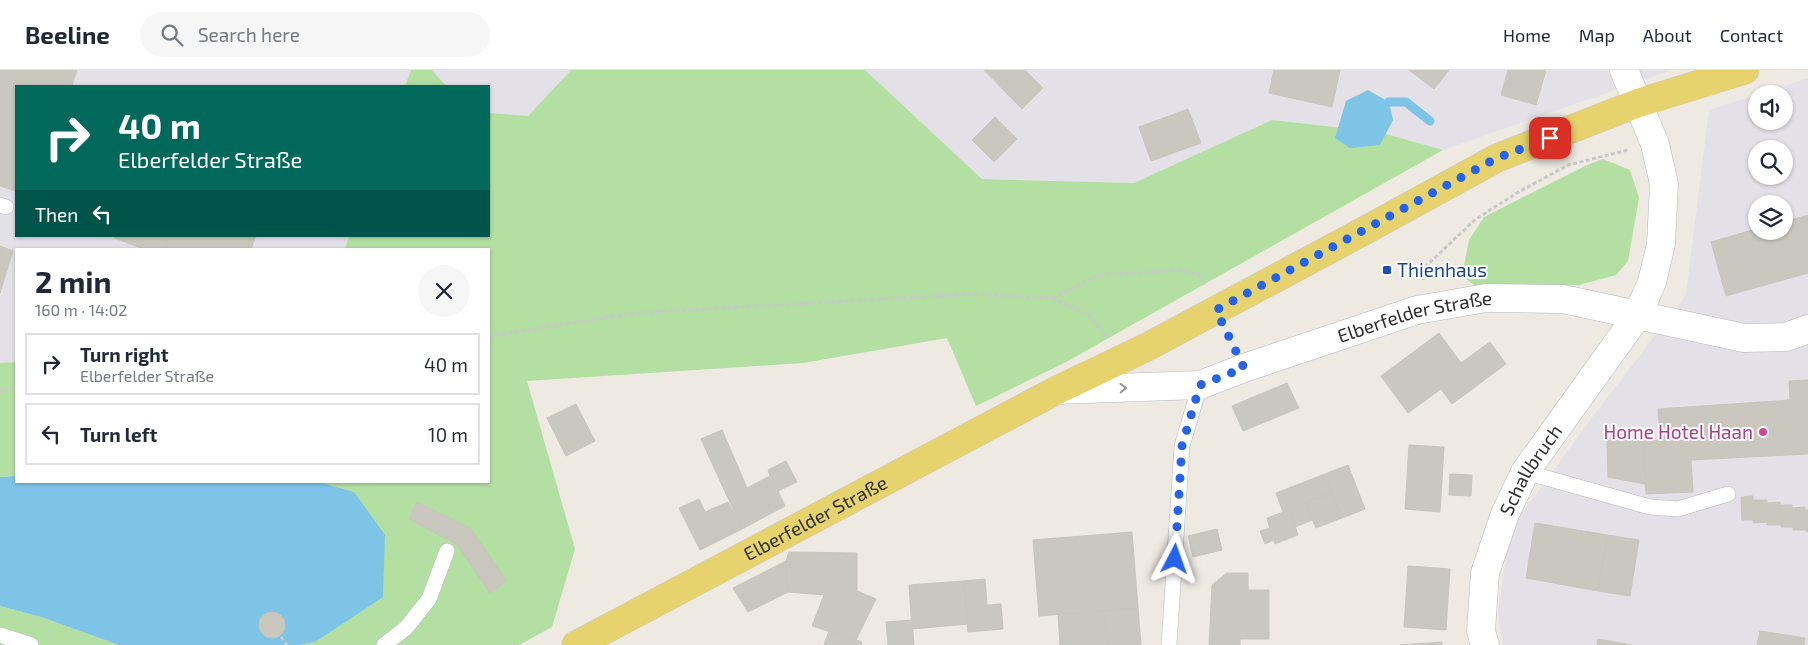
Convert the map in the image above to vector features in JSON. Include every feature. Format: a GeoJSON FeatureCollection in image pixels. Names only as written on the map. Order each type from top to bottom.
{"type":"FeatureCollection","features":[{"type":"Feature","properties":{"kind":"main road","name":"Elberfelder Straße"},"geometry":{"type":"LineString","coordinates":[[576,645],[1056,390],[1124,358],[1216,310],[1497,158],[1638,103],[1745,70]]}},
{"type":"Feature","properties":{"kind":"street","name":"Schallbruch"},"geometry":{"type":"LineString","coordinates":[[1485,645],[1481,631],[1485,573],[1505,514],[1525,472],[1637,316],[1652,282],[1661,244],[1664,184],[1655,144],[1624,70]]}},
{"type":"Feature","properties":{"kind":"street","name":"Elberfelder Straße"},"geometry":{"type":"LineString","coordinates":[[1056,390],[1200,385],[1300,348],[1417,310],[1486,298],[1563,299],[1637,316]]}},
{"type":"Feature","properties":{"kind":"street"},"geometry":{"type":"LineString","coordinates":[[1637,316],[1744,338],[1786,337],[1808,329]]}},
{"type":"Feature","properties":{"kind":"lane"},"geometry":{"type":"LineString","coordinates":[[1170,645],[1182,446],[1200,385]]}},
{"type":"Feature","properties":{"kind":"lane"},"geometry":{"type":"LineString","coordinates":[[1525,472],[1650,507],[1678,509],[1728,494]]}},
{"type":"Feature","properties":{"kind":"lane"},"geometry":{"type":"LineString","coordinates":[[384,645],[406,628],[429,599],[447,551]]}},
{"type":"Feature","properties":{"kind":"lane"},"geometry":{"type":"LineString","coordinates":[[0,635],[31,645]]}},
{"type":"Feature","properties":{"kind":"path"},"geometry":{"type":"LineString","coordinates":[[1417,310],[1426,266],[1476,219],[1517,193],[1568,165],[1655,144]]}},
{"type":"Feature","properties":{"kind":"path"},"geometry":{"type":"LineString","coordinates":[[1052,298],[1100,275],[1180,270],[1198,274],[1216,310]]}},
{"type":"Feature","properties":{"kind":"path"},"geometry":{"type":"LineString","coordinates":[[490,336],[635,313],[971,294],[1052,298],[1089,315],[1124,358]]}},
{"type":"Feature","properties":{"kind":"path"},"geometry":{"type":"LineString","coordinates":[[0,392],[15,390]]}},
{"type":"Feature","properties":{"kind":"path"},"geometry":{"type":"LineString","coordinates":[[281,637],[287,645]]}},
{"type":"Feature","properties":{"kind":"shaded area"},"geometry":{"type":"Polygon","coordinates":[[[0,70],[411,70],[405,85],[15,85],[15,237],[349,237],[345,248],[15,248],[15,362],[0,363],[0,70]]]}},
{"type":"Feature","properties":{"kind":"shaded area"},"geometry":{"type":"Polygon","coordinates":[[[432,70],[571,70],[528,116],[490,113],[490,85],[445,85],[432,70]]]}},
{"type":"Feature","properties":{"kind":"shaded area"},"geometry":{"type":"Polygon","coordinates":[[[865,70],[1672,70],[1443,150],[1379,132],[1272,120],[1134,183],[982,179],[865,70]]]}},
{"type":"Feature","properties":{"kind":"shaded area"},"geometry":{"type":"Polygon","coordinates":[[[1808,78],[1808,645],[1503,645],[1498,611],[1510,530],[1585,427],[1686,295],[1709,110],[1748,98],[1748,130],[1793,130],[1793,85],[1787,85],[1808,78]]]}},
{"type":"Feature","properties":{"kind":"green space"},"geometry":{"type":"Polygon","coordinates":[[[411,70],[432,70],[445,85],[405,85],[411,70]]]}},
{"type":"Feature","properties":{"kind":"green space"},"geometry":{"type":"Polygon","coordinates":[[[571,70],[865,70],[982,179],[1134,183],[1272,120],[1379,132],[1443,150],[1066,362],[976,406],[947,338],[803,363],[527,381],[575,549],[552,627],[519,645],[299,645],[315,642],[354,492],[323,483],[490,483],[490,248],[345,248],[349,237],[490,237],[490,113],[528,116],[571,70]]]}},
{"type":"Feature","properties":{"kind":"green space"},"geometry":{"type":"Polygon","coordinates":[[[1603,159],[1630,170],[1639,198],[1628,261],[1616,275],[1579,285],[1477,287],[1462,276],[1469,240],[1484,217],[1585,166],[1603,159]]]}},
{"type":"Feature","properties":{"kind":"green space"},"geometry":{"type":"Polygon","coordinates":[[[15,362],[15,476],[0,477],[0,363],[15,362]]]}},
{"type":"Feature","properties":{"kind":"green space"},"geometry":{"type":"Polygon","coordinates":[[[0,606],[41,617],[119,645],[0,645],[0,606]]]}},
{"type":"Feature","properties":{"kind":"water"},"geometry":{"type":"Polygon","coordinates":[[[1368,90],[1389,102],[1393,120],[1380,145],[1350,148],[1335,138],[1346,101],[1368,90]]]}},
{"type":"Feature","properties":{"kind":"water"},"geometry":{"type":"Polygon","coordinates":[[[15,476],[15,483],[323,483],[354,492],[385,535],[383,597],[315,642],[299,645],[119,645],[41,617],[0,606],[0,477],[15,476]]]}},
{"type":"Feature","properties":{"kind":"building"},"geometry":{"type":"Polygon","coordinates":[[[0,70],[77,70],[72,85],[15,85],[15,191],[0,186],[0,70]]]}},
{"type":"Feature","properties":{"kind":"building"},"geometry":{"type":"Polygon","coordinates":[[[984,70],[1025,70],[1043,88],[1022,109],[984,70]]]}},
{"type":"Feature","properties":{"kind":"building"},"geometry":{"type":"Polygon","coordinates":[[[1274,70],[1340,70],[1332,107],[1269,93],[1274,70]]]}},
{"type":"Feature","properties":{"kind":"building"},"geometry":{"type":"Polygon","coordinates":[[[1409,70],[1449,70],[1434,89],[1409,70]]]}},
{"type":"Feature","properties":{"kind":"building"},"geometry":{"type":"Polygon","coordinates":[[[1508,70],[1546,70],[1536,105],[1501,95],[1508,70]]]}},
{"type":"Feature","properties":{"kind":"building"},"geometry":{"type":"Polygon","coordinates":[[[1188,109],[1201,143],[1151,161],[1139,127],[1188,109]]]}},
{"type":"Feature","properties":{"kind":"building"},"geometry":{"type":"Polygon","coordinates":[[[995,117],[1017,139],[994,162],[972,140],[995,117]]]}},
{"type":"Feature","properties":{"kind":"building"},"geometry":{"type":"Polygon","coordinates":[[[1808,215],[1808,273],[1726,296],[1711,242],[1748,231],[1748,240],[1793,240],[1793,219],[1808,215]]]}},
{"type":"Feature","properties":{"kind":"building"},"geometry":{"type":"Polygon","coordinates":[[[169,237],[165,248],[141,248],[114,238],[169,237]]]}},
{"type":"Feature","properties":{"kind":"building"},"geometry":{"type":"Polygon","coordinates":[[[169,237],[256,237],[251,248],[165,248],[169,237]]]}},
{"type":"Feature","properties":{"kind":"building"},"geometry":{"type":"Polygon","coordinates":[[[0,246],[13,251],[0,293],[0,246]]]}},
{"type":"Feature","properties":{"kind":"building"},"geometry":{"type":"Polygon","coordinates":[[[1439,333],[1461,363],[1490,342],[1506,364],[1452,404],[1441,389],[1408,413],[1381,376],[1439,333]]]}},
{"type":"Feature","properties":{"kind":"building"},"geometry":{"type":"Polygon","coordinates":[[[1808,380],[1808,454],[1691,460],[1693,492],[1646,494],[1643,441],[1660,440],[1658,409],[1790,400],[1789,381],[1808,380]]]}},
{"type":"Feature","properties":{"kind":"building"},"geometry":{"type":"Polygon","coordinates":[[[1287,383],[1299,408],[1243,431],[1232,406],[1287,383]]]}},
{"type":"Feature","properties":{"kind":"building"},"geometry":{"type":"Polygon","coordinates":[[[576,404],[595,441],[566,456],[547,418],[576,404]]]}},
{"type":"Feature","properties":{"kind":"building"},"geometry":{"type":"Polygon","coordinates":[[[722,430],[747,488],[770,476],[768,470],[786,461],[797,482],[778,491],[785,506],[742,529],[701,439],[722,430]]]}},
{"type":"Feature","properties":{"kind":"building"},"geometry":{"type":"Polygon","coordinates":[[[1607,440],[1643,441],[1645,484],[1608,477],[1607,440]]]}},
{"type":"Feature","properties":{"kind":"building"},"geometry":{"type":"Polygon","coordinates":[[[1409,445],[1444,447],[1440,512],[1405,509],[1409,445]]]}},
{"type":"Feature","properties":{"kind":"building"},"geometry":{"type":"Polygon","coordinates":[[[1348,465],[1365,509],[1342,518],[1325,474],[1348,465]]]}},
{"type":"Feature","properties":{"kind":"building"},"geometry":{"type":"Polygon","coordinates":[[[1325,474],[1332,493],[1305,503],[1312,520],[1295,527],[1289,510],[1283,512],[1276,493],[1325,474]]]}},
{"type":"Feature","properties":{"kind":"building"},"geometry":{"type":"Polygon","coordinates":[[[1450,474],[1472,475],[1471,496],[1449,495],[1450,474]]]}},
{"type":"Feature","properties":{"kind":"building"},"geometry":{"type":"Polygon","coordinates":[[[1332,493],[1342,518],[1316,528],[1305,503],[1332,493]]]}},
{"type":"Feature","properties":{"kind":"building"},"geometry":{"type":"Polygon","coordinates":[[[1753,496],[1753,500],[1767,500],[1767,503],[1780,502],[1780,505],[1792,505],[1792,508],[1805,507],[1805,510],[1808,510],[1808,532],[1806,530],[1793,530],[1793,527],[1767,525],[1767,522],[1753,523],[1753,520],[1742,520],[1741,497],[1753,496]]]}},
{"type":"Feature","properties":{"kind":"building"},"geometry":{"type":"Polygon","coordinates":[[[699,499],[705,512],[728,502],[742,529],[700,550],[679,508],[699,499]]]}},
{"type":"Feature","properties":{"kind":"building"},"geometry":{"type":"Polygon","coordinates":[[[417,502],[470,528],[507,581],[490,593],[456,544],[409,519],[417,502]]]}},
{"type":"Feature","properties":{"kind":"building"},"geometry":{"type":"Polygon","coordinates":[[[1289,510],[1298,535],[1275,544],[1274,540],[1265,544],[1260,531],[1270,528],[1267,518],[1289,510]]]}},
{"type":"Feature","properties":{"kind":"building"},"geometry":{"type":"Polygon","coordinates":[[[1535,523],[1607,535],[1598,591],[1526,578],[1535,523]]]}},
{"type":"Feature","properties":{"kind":"building"},"geometry":{"type":"Polygon","coordinates":[[[1217,529],[1222,550],[1193,557],[1188,536],[1217,529]]]}},
{"type":"Feature","properties":{"kind":"building"},"geometry":{"type":"Polygon","coordinates":[[[1132,532],[1138,608],[1039,616],[1033,540],[1132,532]]]}},
{"type":"Feature","properties":{"kind":"building"},"geometry":{"type":"Polygon","coordinates":[[[1607,535],[1639,540],[1630,596],[1598,591],[1607,535]]]}},
{"type":"Feature","properties":{"kind":"building"},"geometry":{"type":"Polygon","coordinates":[[[789,552],[857,553],[857,591],[876,599],[856,640],[812,626],[824,595],[788,592],[786,561],[789,552]]]}},
{"type":"Feature","properties":{"kind":"building"},"geometry":{"type":"Polygon","coordinates":[[[786,561],[788,592],[748,612],[733,588],[786,561]]]}},
{"type":"Feature","properties":{"kind":"building"},"geometry":{"type":"Polygon","coordinates":[[[1408,566],[1450,569],[1446,630],[1404,627],[1408,566]]]}},
{"type":"Feature","properties":{"kind":"building"},"geometry":{"type":"Polygon","coordinates":[[[1227,573],[1248,573],[1248,590],[1269,590],[1269,639],[1240,639],[1240,645],[1209,645],[1212,585],[1227,573]]]}},
{"type":"Feature","properties":{"kind":"building"},"geometry":{"type":"Polygon","coordinates":[[[985,579],[987,605],[1001,604],[1003,629],[968,632],[963,581],[985,579]]]}},
{"type":"Feature","properties":{"kind":"building"},"geometry":{"type":"Polygon","coordinates":[[[963,581],[968,624],[912,629],[909,585],[963,581]]]}},
{"type":"Feature","properties":{"kind":"building"},"geometry":{"type":"Polygon","coordinates":[[[1138,608],[1141,645],[1107,645],[1104,611],[1138,608]]]}},
{"type":"Feature","properties":{"kind":"building"},"geometry":{"type":"Polygon","coordinates":[[[1104,611],[1107,645],[1060,645],[1058,615],[1104,611]]]}},
{"type":"Feature","properties":{"kind":"building"},"geometry":{"type":"Polygon","coordinates":[[[272,612],[282,615],[285,625],[282,635],[272,638],[262,635],[259,625],[262,615],[272,612]]]}},
{"type":"Feature","properties":{"kind":"building"},"geometry":{"type":"Polygon","coordinates":[[[912,620],[914,645],[888,645],[886,622],[912,620]]]}},
{"type":"Feature","properties":{"kind":"building"},"geometry":{"type":"Polygon","coordinates":[[[829,631],[862,642],[861,645],[824,645],[829,631]]]}},
{"type":"Feature","properties":{"kind":"building"},"geometry":{"type":"Polygon","coordinates":[[[1760,631],[1805,638],[1804,645],[1757,645],[1760,631]]]}},
{"type":"Feature","properties":{"kind":"building"},"geometry":{"type":"Polygon","coordinates":[[[1598,639],[1632,645],[1597,645],[1598,639]]]}},
{"type":"Feature","properties":{"kind":"building"},"geometry":{"type":"Polygon","coordinates":[[[1442,642],[1442,645],[1400,645],[1442,642]]]}},
{"type":"Feature","properties":{"kind":"waterway"},"geometry":{"type":"LineString","coordinates":[[1389,102],[1406,102],[1430,121]]}},
{"type":"Feature","properties":{"kind":"place","name":"Thienhaus"},"geometry":{"type":"Point","coordinates":[1387,270]}},
{"type":"Feature","properties":{"kind":"place","name":"Home Hotel Haan"},"geometry":{"type":"Point","coordinates":[1763,432]}},
{"type":"Feature","properties":{"kind":"route"},"geometry":{"type":"LineString","coordinates":[[1175,559],[1182,446],[1200,385],[1244,368],[1216,310],[1497,158],[1550,138]]}}]}
